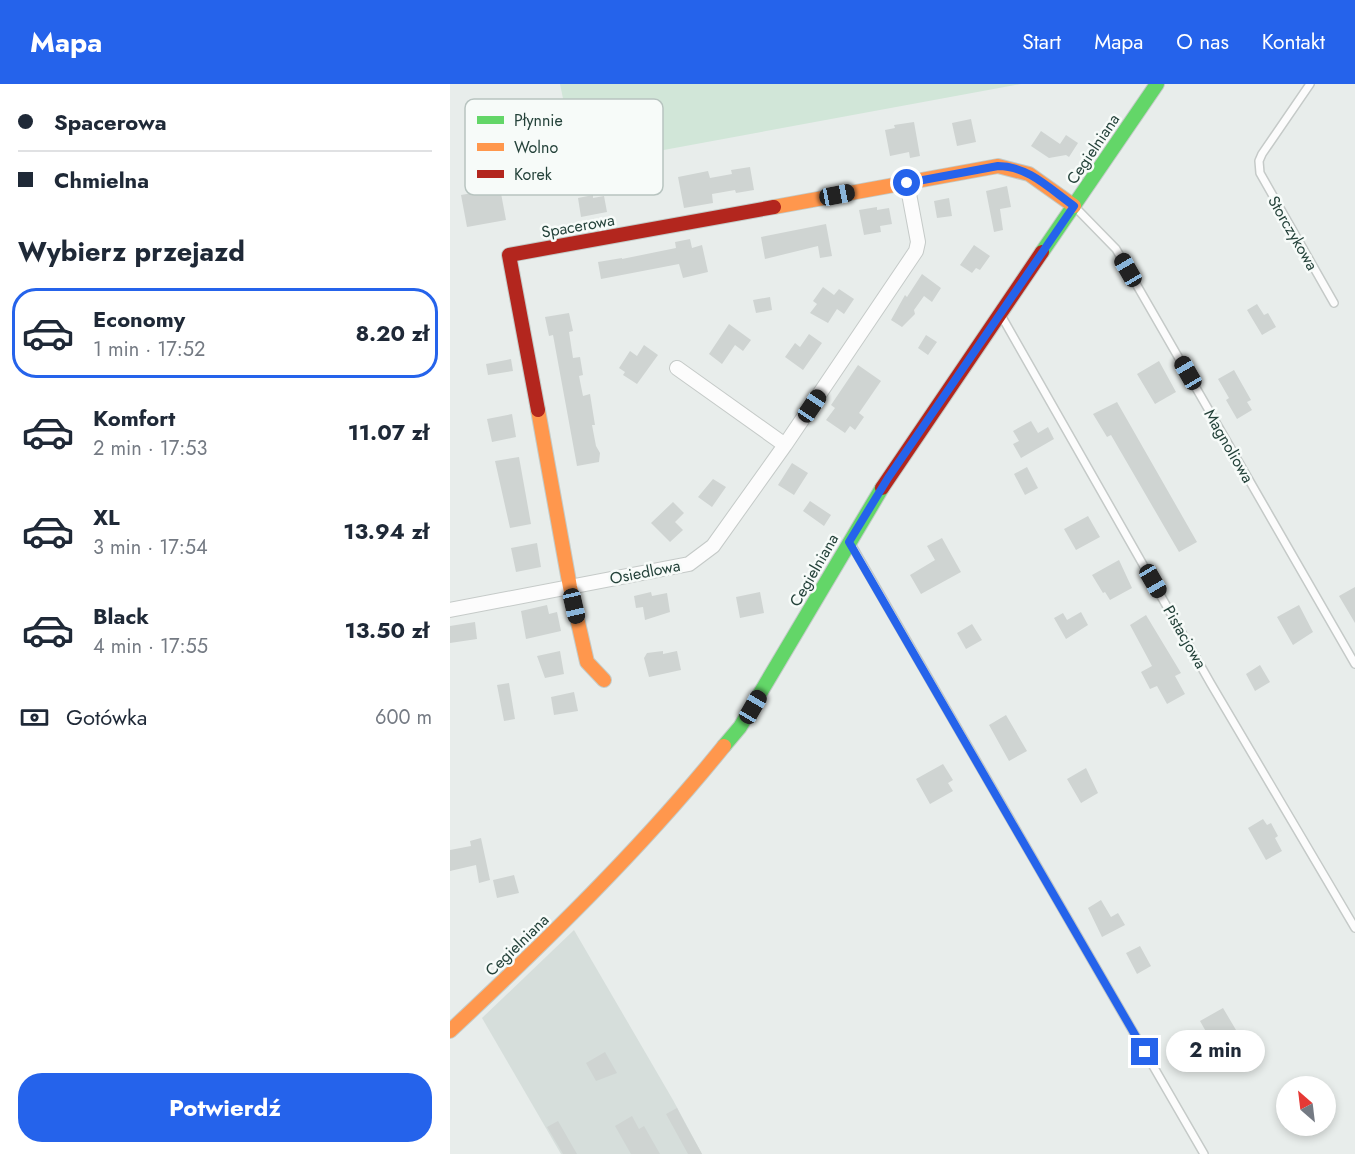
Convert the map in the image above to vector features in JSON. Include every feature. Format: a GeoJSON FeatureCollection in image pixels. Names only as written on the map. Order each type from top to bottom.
{"type":"FeatureCollection","features":[{"type":"Feature","properties":{"kind":"street","name":"Cegielniana"},"geometry":{"type":"LineString","coordinates":[[450,1031],[569,918],[713,762],[753,707],[888,478],[1157,84]]}},
{"type":"Feature","properties":{"kind":"street","name":"Spacerowa"},"geometry":{"type":"LineString","coordinates":[[604,680],[587,663],[570,587],[509,255],[998,166],[1013,166],[1026,171],[1074,206]]}},
{"type":"Feature","properties":{"kind":"street","name":"Osiedlowa"},"geometry":{"type":"LineString","coordinates":[[450,610],[689,564],[713,546],[786,445],[916,251],[918,242],[907,183]]}},
{"type":"Feature","properties":{"kind":"street"},"geometry":{"type":"LineString","coordinates":[[677,368],[786,445]]}},
{"type":"Feature","properties":{"kind":"lane","name":"Storczykowa"},"geometry":{"type":"LineString","coordinates":[[1310,84],[1259,161],[1264,182],[1334,303]]}},
{"type":"Feature","properties":{"kind":"lane","name":"Magnoliowa"},"geometry":{"type":"LineString","coordinates":[[1074,206],[1116,249],[1355,664]]}},
{"type":"Feature","properties":{"kind":"lane","name":"Pistacjowa"},"geometry":{"type":"LineString","coordinates":[[1000,313],[1211,684],[1355,928]]}},
{"type":"Feature","properties":{"kind":"lane"},"geometry":{"type":"LineString","coordinates":[[849,542],[1204,1154]]}},
{"type":"Feature","properties":{"kind":"shaded area"},"geometry":{"type":"Polygon","coordinates":[[[574,930],[702,1154],[561,1154],[482,1018],[574,930]]]}},
{"type":"Feature","properties":{"kind":"green space"},"geometry":{"type":"Polygon","coordinates":[[[560,84],[1021,84],[663,150],[663,99],[563,99],[560,84]]]}},
{"type":"Feature","properties":{"kind":"building"},"geometry":{"type":"Polygon","coordinates":[[[971,119],[976,142],[957,146],[952,123],[971,119]]]}},
{"type":"Feature","properties":{"kind":"building"},"geometry":{"type":"Polygon","coordinates":[[[914,122],[920,156],[910,158],[909,152],[890,156],[885,130],[895,128],[894,125],[914,122]]]}},
{"type":"Feature","properties":{"kind":"building"},"geometry":{"type":"Polygon","coordinates":[[[1041,131],[1060,144],[1066,135],[1078,143],[1069,157],[1066,155],[1049,158],[1031,146],[1041,131]]]}},
{"type":"Feature","properties":{"kind":"building"},"geometry":{"type":"Polygon","coordinates":[[[750,167],[754,190],[736,193],[735,190],[712,194],[713,203],[684,208],[678,177],[708,171],[710,178],[732,174],[731,170],[750,167]]]}},
{"type":"Feature","properties":{"kind":"building"},"geometry":{"type":"Polygon","coordinates":[[[1007,186],[1011,207],[1000,209],[1003,230],[994,232],[986,191],[1007,186]]]}},
{"type":"Feature","properties":{"kind":"building"},"geometry":{"type":"Polygon","coordinates":[[[461,195],[501,195],[506,220],[467,227],[461,195]]]}},
{"type":"Feature","properties":{"kind":"building"},"geometry":{"type":"Polygon","coordinates":[[[593,195],[593,198],[604,196],[607,212],[581,217],[578,198],[593,195]]]}},
{"type":"Feature","properties":{"kind":"building"},"geometry":{"type":"Polygon","coordinates":[[[949,198],[952,216],[937,218],[934,201],[949,198]]]}},
{"type":"Feature","properties":{"kind":"building"},"geometry":{"type":"Polygon","coordinates":[[[877,207],[877,210],[889,208],[892,224],[880,226],[881,232],[864,235],[859,210],[877,207]]]}},
{"type":"Feature","properties":{"kind":"building"},"geometry":{"type":"Polygon","coordinates":[[[826,224],[832,256],[820,258],[818,246],[765,259],[761,237],[826,224]]]}},
{"type":"Feature","properties":{"kind":"building"},"geometry":{"type":"Polygon","coordinates":[[[690,239],[692,248],[702,245],[708,272],[683,278],[679,264],[601,279],[598,262],[676,248],[675,242],[690,239]]]}},
{"type":"Feature","properties":{"kind":"building"},"geometry":{"type":"Polygon","coordinates":[[[974,245],[990,256],[980,270],[976,268],[972,273],[960,265],[974,245]]]}},
{"type":"Feature","properties":{"kind":"building"},"geometry":{"type":"Polygon","coordinates":[[[922,274],[941,288],[932,302],[924,296],[914,310],[915,314],[902,327],[891,320],[905,295],[907,297],[922,274]]]}},
{"type":"Feature","properties":{"kind":"building"},"geometry":{"type":"Polygon","coordinates":[[[823,287],[834,295],[839,289],[854,299],[844,314],[837,309],[828,323],[810,313],[817,304],[813,301],[823,287]]]}},
{"type":"Feature","properties":{"kind":"building"},"geometry":{"type":"Polygon","coordinates":[[[770,297],[772,310],[756,313],[753,300],[770,297]]]}},
{"type":"Feature","properties":{"kind":"building"},"geometry":{"type":"Polygon","coordinates":[[[1257,304],[1264,315],[1268,313],[1276,327],[1262,335],[1247,310],[1257,304]]]}},
{"type":"Feature","properties":{"kind":"building"},"geometry":{"type":"Polygon","coordinates":[[[569,313],[573,331],[569,332],[573,358],[580,357],[583,375],[579,376],[583,396],[590,394],[595,425],[592,425],[596,446],[600,453],[599,462],[577,466],[553,335],[549,336],[545,317],[569,313]]]}},
{"type":"Feature","properties":{"kind":"building"},"geometry":{"type":"Polygon","coordinates":[[[729,324],[751,340],[743,351],[735,345],[722,364],[709,354],[729,324]]]}},
{"type":"Feature","properties":{"kind":"building"},"geometry":{"type":"Polygon","coordinates":[[[809,334],[822,343],[803,370],[785,357],[795,343],[800,347],[809,334]]]}},
{"type":"Feature","properties":{"kind":"building"},"geometry":{"type":"Polygon","coordinates":[[[926,335],[937,342],[928,355],[918,348],[926,335]]]}},
{"type":"Feature","properties":{"kind":"building"},"geometry":{"type":"Polygon","coordinates":[[[644,345],[658,355],[637,384],[623,375],[625,372],[619,368],[630,351],[637,356],[644,345]]]}},
{"type":"Feature","properties":{"kind":"building"},"geometry":{"type":"Polygon","coordinates":[[[511,359],[513,371],[488,375],[486,364],[511,359]]]}},
{"type":"Feature","properties":{"kind":"building"},"geometry":{"type":"Polygon","coordinates":[[[1159,361],[1176,392],[1155,404],[1137,374],[1159,361]]]}},
{"type":"Feature","properties":{"kind":"building"},"geometry":{"type":"Polygon","coordinates":[[[858,365],[881,381],[859,413],[864,417],[855,430],[850,426],[845,433],[826,420],[835,408],[831,405],[858,365]]]}},
{"type":"Feature","properties":{"kind":"building"},"geometry":{"type":"Polygon","coordinates":[[[1234,370],[1251,400],[1247,402],[1252,410],[1237,419],[1218,379],[1234,370]]]}},
{"type":"Feature","properties":{"kind":"building"},"geometry":{"type":"Polygon","coordinates":[[[1117,402],[1197,542],[1179,552],[1111,435],[1107,437],[1093,414],[1117,402]]]}},
{"type":"Feature","properties":{"kind":"building"},"geometry":{"type":"Polygon","coordinates":[[[512,414],[516,437],[492,442],[487,419],[512,414]]]}},
{"type":"Feature","properties":{"kind":"building"},"geometry":{"type":"Polygon","coordinates":[[[1031,421],[1038,433],[1048,427],[1054,439],[1021,458],[1013,444],[1019,441],[1013,431],[1031,421]]]}},
{"type":"Feature","properties":{"kind":"building"},"geometry":{"type":"Polygon","coordinates":[[[519,457],[531,524],[510,528],[495,461],[519,457]]]}},
{"type":"Feature","properties":{"kind":"building"},"geometry":{"type":"Polygon","coordinates":[[[792,463],[808,473],[794,495],[778,485],[792,463]]]}},
{"type":"Feature","properties":{"kind":"building"},"geometry":{"type":"Polygon","coordinates":[[[1027,467],[1038,488],[1025,495],[1014,474],[1027,467]]]}},
{"type":"Feature","properties":{"kind":"building"},"geometry":{"type":"Polygon","coordinates":[[[713,479],[726,487],[712,507],[698,497],[713,479]]]}},
{"type":"Feature","properties":{"kind":"building"},"geometry":{"type":"Polygon","coordinates":[[[810,501],[831,515],[824,526],[803,511],[810,501]]]}},
{"type":"Feature","properties":{"kind":"building"},"geometry":{"type":"Polygon","coordinates":[[[673,502],[684,513],[675,522],[683,530],[670,542],[651,523],[673,502]]]}},
{"type":"Feature","properties":{"kind":"building"},"geometry":{"type":"Polygon","coordinates":[[[1088,516],[1100,537],[1076,550],[1064,529],[1088,516]]]}},
{"type":"Feature","properties":{"kind":"building"},"geometry":{"type":"Polygon","coordinates":[[[942,538],[961,572],[921,594],[910,575],[935,560],[927,546],[942,538]]]}},
{"type":"Feature","properties":{"kind":"building"},"geometry":{"type":"Polygon","coordinates":[[[537,543],[541,567],[516,572],[511,548],[537,543]]]}},
{"type":"Feature","properties":{"kind":"building"},"geometry":{"type":"Polygon","coordinates":[[[1119,560],[1132,588],[1110,600],[1092,575],[1119,560]]]}},
{"type":"Feature","properties":{"kind":"building"},"geometry":{"type":"Polygon","coordinates":[[[1355,587],[1355,623],[1339,596],[1355,587]]]}},
{"type":"Feature","properties":{"kind":"building"},"geometry":{"type":"Polygon","coordinates":[[[651,592],[652,596],[667,593],[670,612],[645,620],[643,607],[636,608],[634,596],[651,592]]]}},
{"type":"Feature","properties":{"kind":"building"},"geometry":{"type":"Polygon","coordinates":[[[760,592],[764,613],[740,618],[736,597],[760,592]]]}},
{"type":"Feature","properties":{"kind":"building"},"geometry":{"type":"Polygon","coordinates":[[[547,605],[549,614],[557,612],[561,631],[526,639],[521,611],[547,605]]]}},
{"type":"Feature","properties":{"kind":"building"},"geometry":{"type":"Polygon","coordinates":[[[1299,605],[1313,632],[1293,645],[1277,617],[1299,605]]]}},
{"type":"Feature","properties":{"kind":"building"},"geometry":{"type":"Polygon","coordinates":[[[1081,612],[1088,625],[1066,639],[1054,618],[1063,613],[1067,620],[1081,612]]]}},
{"type":"Feature","properties":{"kind":"building"},"geometry":{"type":"Polygon","coordinates":[[[1146,615],[1181,673],[1175,676],[1185,694],[1167,704],[1157,686],[1150,689],[1141,672],[1152,666],[1130,625],[1146,615]]]}},
{"type":"Feature","properties":{"kind":"building"},"geometry":{"type":"Polygon","coordinates":[[[475,622],[477,639],[450,643],[450,626],[475,622]]]}},
{"type":"Feature","properties":{"kind":"building"},"geometry":{"type":"Polygon","coordinates":[[[972,624],[982,640],[966,649],[957,633],[972,624]]]}},
{"type":"Feature","properties":{"kind":"building"},"geometry":{"type":"Polygon","coordinates":[[[560,651],[564,674],[545,678],[537,656],[560,651]]]}},
{"type":"Feature","properties":{"kind":"building"},"geometry":{"type":"Polygon","coordinates":[[[663,651],[663,654],[677,651],[681,670],[649,677],[644,658],[647,653],[663,651]]]}},
{"type":"Feature","properties":{"kind":"building"},"geometry":{"type":"Polygon","coordinates":[[[1260,665],[1270,682],[1255,691],[1246,674],[1260,665]]]}},
{"type":"Feature","properties":{"kind":"building"},"geometry":{"type":"Polygon","coordinates":[[[509,683],[515,719],[504,721],[497,685],[509,683]]]}},
{"type":"Feature","properties":{"kind":"building"},"geometry":{"type":"Polygon","coordinates":[[[574,692],[578,711],[554,715],[551,697],[574,692]]]}},
{"type":"Feature","properties":{"kind":"building"},"geometry":{"type":"Polygon","coordinates":[[[1006,715],[1027,751],[1009,761],[989,725],[1006,715]]]}},
{"type":"Feature","properties":{"kind":"building"},"geometry":{"type":"Polygon","coordinates":[[[943,764],[953,780],[948,783],[953,791],[930,804],[916,779],[943,764]]]}},
{"type":"Feature","properties":{"kind":"building"},"geometry":{"type":"Polygon","coordinates":[[[1086,768],[1098,793],[1081,803],[1067,779],[1086,768]]]}},
{"type":"Feature","properties":{"kind":"building"},"geometry":{"type":"Polygon","coordinates":[[[1263,819],[1267,825],[1271,823],[1282,851],[1266,860],[1248,828],[1263,819]]]}},
{"type":"Feature","properties":{"kind":"building"},"geometry":{"type":"Polygon","coordinates":[[[481,838],[490,880],[479,883],[476,865],[450,871],[450,850],[471,846],[470,841],[481,838]]]}},
{"type":"Feature","properties":{"kind":"building"},"geometry":{"type":"Polygon","coordinates":[[[514,875],[519,893],[497,898],[493,880],[514,875]]]}},
{"type":"Feature","properties":{"kind":"building"},"geometry":{"type":"Polygon","coordinates":[[[1101,900],[1111,917],[1118,913],[1125,925],[1102,937],[1088,908],[1101,900]]]}},
{"type":"Feature","properties":{"kind":"building"},"geometry":{"type":"Polygon","coordinates":[[[1140,946],[1151,966],[1137,974],[1126,953],[1140,946]]]}},
{"type":"Feature","properties":{"kind":"building"},"geometry":{"type":"Polygon","coordinates":[[[1223,1008],[1239,1035],[1223,1043],[1221,1039],[1213,1044],[1200,1021],[1223,1008]]]}},
{"type":"Feature","properties":{"kind":"building"},"geometry":{"type":"Polygon","coordinates":[[[605,1052],[617,1073],[596,1081],[586,1063],[605,1052]]]}},
{"type":"Feature","properties":{"kind":"building"},"geometry":{"type":"Polygon","coordinates":[[[677,1108],[702,1154],[688,1154],[666,1114],[677,1108]]]}},
{"type":"Feature","properties":{"kind":"building"},"geometry":{"type":"Polygon","coordinates":[[[632,1116],[639,1129],[644,1126],[660,1154],[631,1154],[615,1126],[632,1116]]]}},
{"type":"Feature","properties":{"kind":"building"},"geometry":{"type":"Polygon","coordinates":[[[558,1121],[577,1154],[563,1154],[547,1127],[558,1121]]]}},
{"type":"Feature","properties":{"kind":"traffic: fast"},"geometry":{"type":"LineString","coordinates":[[1042,252],[1157,84]]}},
{"type":"Feature","properties":{"kind":"traffic: fast"},"geometry":{"type":"LineString","coordinates":[[724,746],[740,727],[882,488]]}},
{"type":"Feature","properties":{"kind":"traffic: slow"},"geometry":{"type":"LineString","coordinates":[[774,207],[998,166],[1029,174],[1074,206]]}},
{"type":"Feature","properties":{"kind":"traffic: slow"},"geometry":{"type":"LineString","coordinates":[[538,410],[570,587],[587,662],[604,680]]}},
{"type":"Feature","properties":{"kind":"traffic: slow"},"geometry":{"type":"LineString","coordinates":[[450,1031],[522,963],[626,858],[724,746]]}},
{"type":"Feature","properties":{"kind":"traffic: jam"},"geometry":{"type":"LineString","coordinates":[[538,410],[509,255],[774,207]]}},
{"type":"Feature","properties":{"kind":"traffic: jam"},"geometry":{"type":"LineString","coordinates":[[882,488],[1042,252]]}},
{"type":"Feature","properties":{"kind":"route"},"geometry":{"type":"LineString","coordinates":[[907,183],[998,166],[1013,166],[1026,171],[1074,206],[888,478],[849,542],[1145,1052]]}}]}
